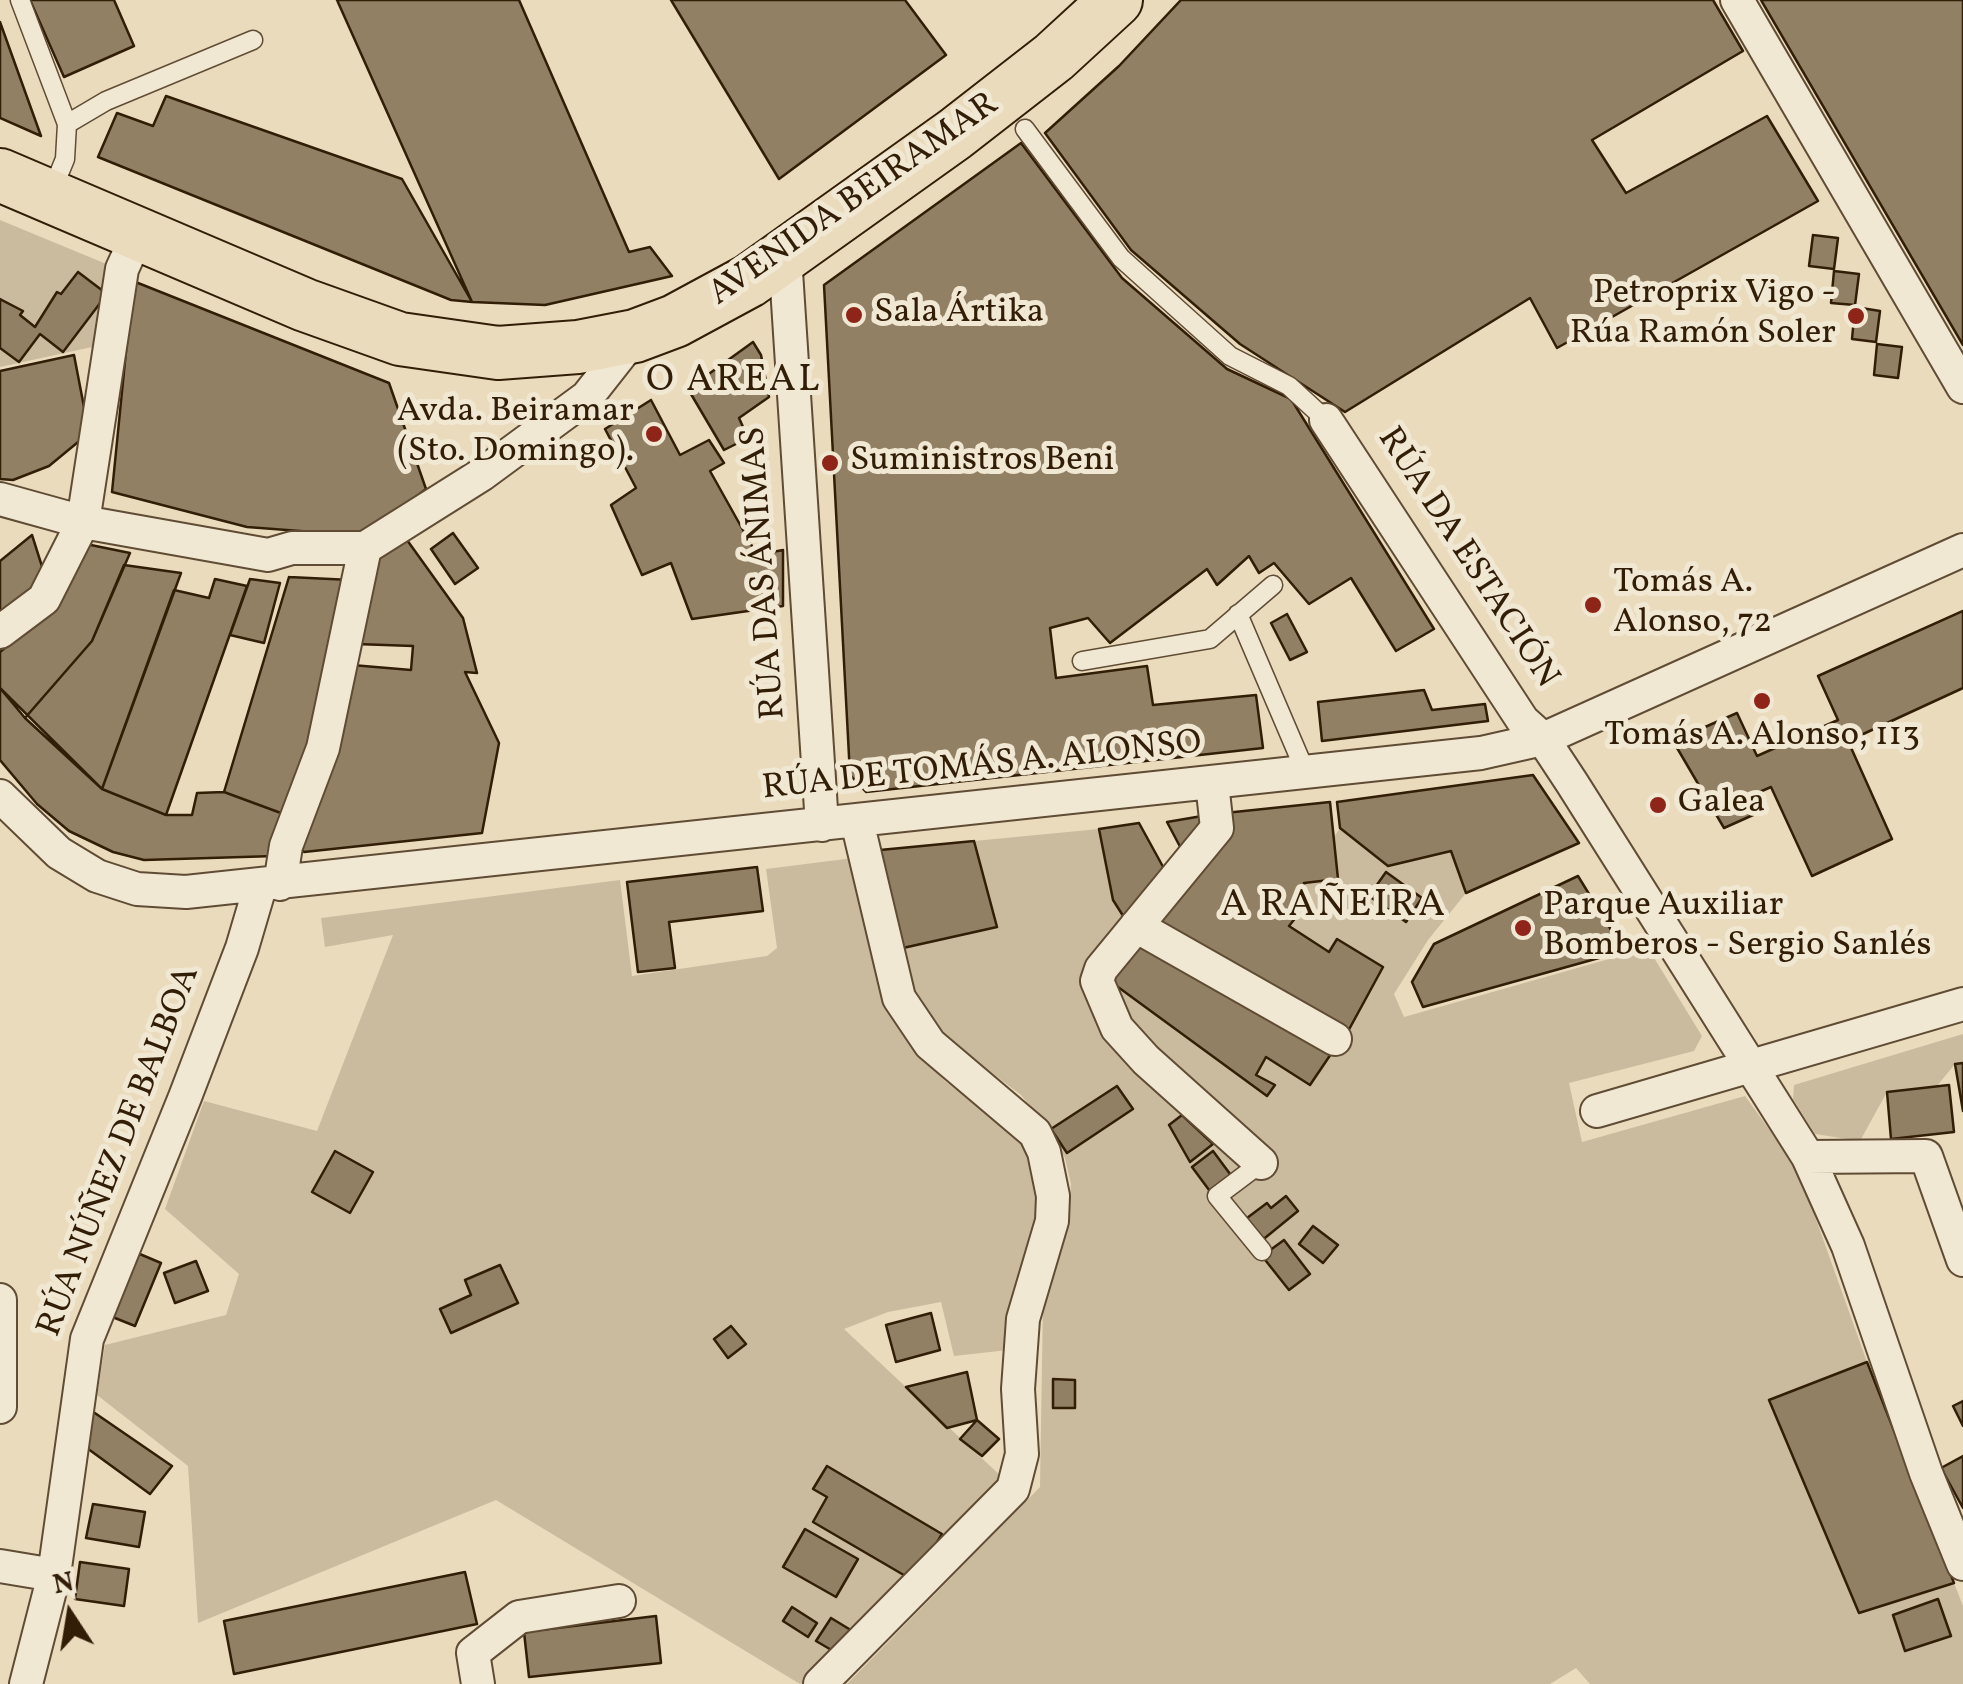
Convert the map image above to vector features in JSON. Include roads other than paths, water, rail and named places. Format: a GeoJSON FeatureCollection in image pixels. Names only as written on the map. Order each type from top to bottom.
{"type":"FeatureCollection","features":[{"type":"Feature","properties":{"kind":"main road","name":"AVENIDA BEIRAMAR"},"geometry":{"type":"LineString","coordinates":[[0,175],[305,305],[400,339],[498,353],[542,352],[635,336],[709,306],[956,134],[1054,57],[1116,0]]}},
{"type":"Feature","properties":{"kind":"street"},"geometry":{"type":"LineString","coordinates":[[1738,0],[1963,387]]}},
{"type":"Feature","properties":{"kind":"street"},"geometry":{"type":"LineString","coordinates":[[0,632],[44,600],[83,522],[122,269],[138,234]]}},
{"type":"Feature","properties":{"kind":"street","name":"RÚA DAS ÁNIMAS"},"geometry":{"type":"LineString","coordinates":[[785,256],[822,825]]}},
{"type":"Feature","properties":{"kind":"street"},"geometry":{"type":"LineString","coordinates":[[0,499],[83,522],[268,555],[292,548],[365,548],[481,475],[587,397],[635,336]]}},
{"type":"Feature","properties":{"kind":"street","name":"RÚA DA ESTACIÓN"},"geometry":{"type":"LineString","coordinates":[[1326,420],[1524,721],[1543,739],[1808,1157],[1848,1246],[1926,1473],[1963,1564]]}},
{"type":"Feature","properties":{"kind":"street","name":"RÚA NÚÑEZ DE BALBOA"},"geometry":{"type":"LineString","coordinates":[[26,1684],[54,1575],[86,1340],[322,748],[365,548]]}},
{"type":"Feature","properties":{"kind":"street","name":"RÚA DE TOMÁS A. ALONSO"},"geometry":{"type":"LineString","coordinates":[[0,796],[59,853],[97,876],[137,889],[186,892],[1481,753],[1543,739],[1963,550]]}},
{"type":"Feature","properties":{"kind":"street"},"geometry":{"type":"LineString","coordinates":[[1212,783],[1217,828],[1100,969],[1098,981],[1117,1028],[1146,1060],[1261,1162]]}},
{"type":"Feature","properties":{"kind":"street"},"geometry":{"type":"LineString","coordinates":[[820,1684],[1013,1489],[1022,1454],[1018,1389],[1023,1319],[1052,1221],[1054,1196],[1044,1152],[1035,1133],[930,1044],[899,998],[857,822]]}},
{"type":"Feature","properties":{"kind":"street"},"geometry":{"type":"LineString","coordinates":[[1136,926],[1335,1039]]}},
{"type":"Feature","properties":{"kind":"street"},"geometry":{"type":"LineString","coordinates":[[1596,1111],[1963,1004]]}},
{"type":"Feature","properties":{"kind":"street"},"geometry":{"type":"LineString","coordinates":[[1808,1157],[1926,1156],[1963,1260]]}},
{"type":"Feature","properties":{"kind":"street"},"geometry":{"type":"LineString","coordinates":[[0,1300],[0,1407]]}},
{"type":"Feature","properties":{"kind":"street"},"geometry":{"type":"LineString","coordinates":[[0,1566],[54,1575]]}},
{"type":"Feature","properties":{"kind":"street"},"geometry":{"type":"LineString","coordinates":[[478,1684],[473,1654],[519,1617],[619,1601]]}},
{"type":"Feature","properties":{"kind":"lane"},"geometry":{"type":"LineString","coordinates":[[20,0],[67,124],[64,159],[50,196]]}},
{"type":"Feature","properties":{"kind":"lane"},"geometry":{"type":"LineString","coordinates":[[67,124],[106,102],[253,40]]}},
{"type":"Feature","properties":{"kind":"lane"},"geometry":{"type":"LineString","coordinates":[[1025,129],[1121,258],[1230,356],[1289,386],[1326,420]]}},
{"type":"Feature","properties":{"kind":"lane"},"geometry":{"type":"LineString","coordinates":[[1082,661],[1210,640],[1273,585]]}},
{"type":"Feature","properties":{"kind":"lane"},"geometry":{"type":"LineString","coordinates":[[1238,614],[1306,772]]}},
{"type":"Feature","properties":{"kind":"lane"},"geometry":{"type":"LineString","coordinates":[[1261,1162],[1217,1196],[1262,1251]]}},
{"type":"Feature","properties":{"kind":"place","name":"Sala Ártika"},"geometry":{"type":"Point","coordinates":[854,315]}},
{"type":"Feature","properties":{"kind":"place","name":"Petroprix Vigo - Rúa Ramón Soler"},"geometry":{"type":"Point","coordinates":[1856,316]}},
{"type":"Feature","properties":{"kind":"place","name":"Avda. Beiramar (Sto. Domingo)."},"geometry":{"type":"Point","coordinates":[654,434]}},
{"type":"Feature","properties":{"kind":"place","name":"Suministros Beni"},"geometry":{"type":"Point","coordinates":[830,463]}},
{"type":"Feature","properties":{"kind":"place","name":"Tomás A. Alonso, 72"},"geometry":{"type":"Point","coordinates":[1593,605]}},
{"type":"Feature","properties":{"kind":"place","name":"Tomás A. Alonso, 113"},"geometry":{"type":"Point","coordinates":[1762,701]}},
{"type":"Feature","properties":{"kind":"place","name":"Galea"},"geometry":{"type":"Point","coordinates":[1658,805]}},
{"type":"Feature","properties":{"kind":"place","name":"Parque Auxiliar Bomberos - Sergio Sanlés"},"geometry":{"type":"Point","coordinates":[1523,928]}},
{"type":"Feature","properties":{"kind":"district","name":"O AREAL"},"geometry":{"type":"Point","coordinates":[734,383]}},
{"type":"Feature","properties":{"kind":"district","name":"A RAÑEIRA"},"geometry":{"type":"Point","coordinates":[1334,908]}}]}
